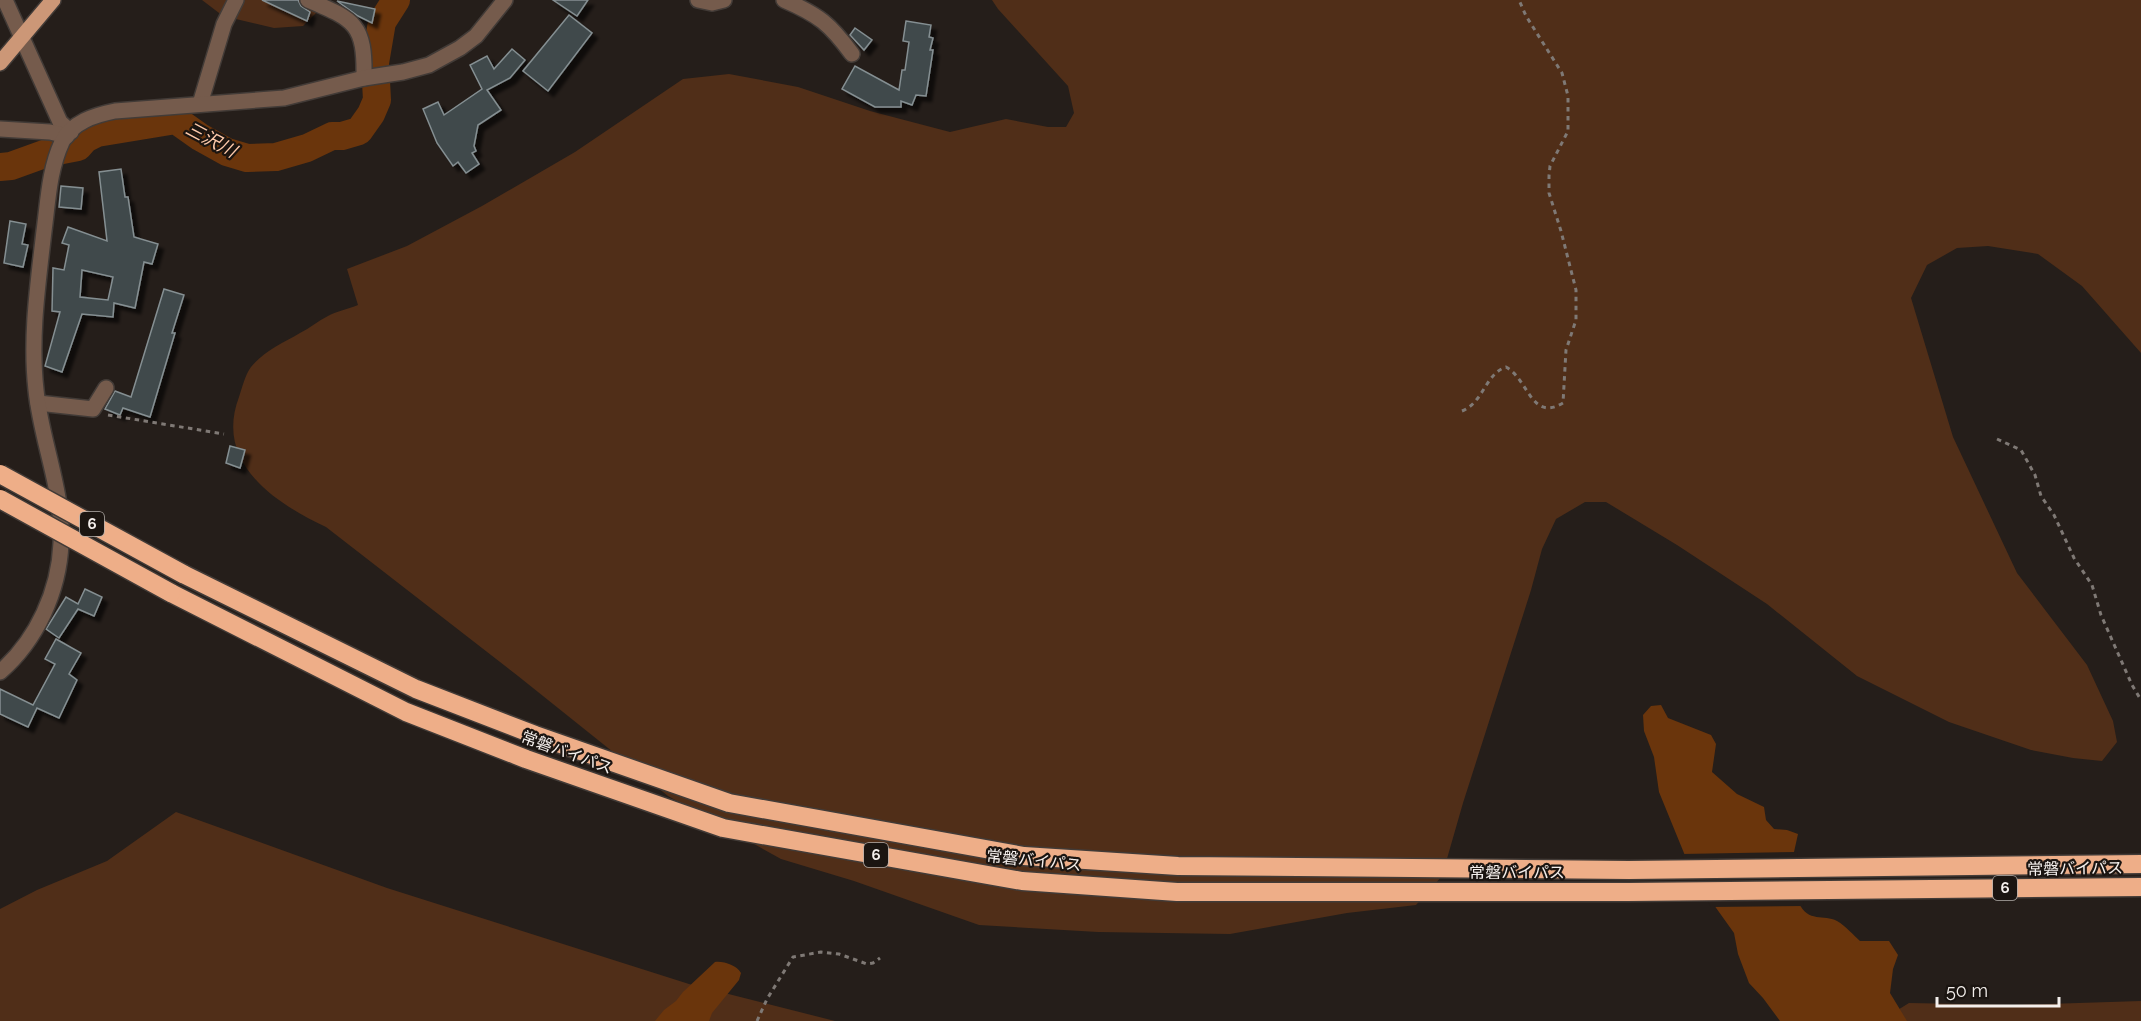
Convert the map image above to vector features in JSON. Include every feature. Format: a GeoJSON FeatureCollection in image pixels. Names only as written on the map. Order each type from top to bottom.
{"type":"FeatureCollection","features":[{"type":"Feature","properties":{"kind":"highway","name":"常磐バイパス"},"geometry":{"type":"LineString","coordinates":[[0,474],[183,574],[416,689],[535,735],[729,803],[1024,856],[1178,866],[1629,870],[2141,864]]}},
{"type":"Feature","properties":{"kind":"highway","name":"常磐バイパス"},"geometry":{"type":"LineString","coordinates":[[0,499],[171,593],[406,712],[526,759],[723,828],[1033,882],[1177,892],[1629,892],[2141,887]]}},
{"type":"Feature","properties":{"kind":"main road"},"geometry":{"type":"LineString","coordinates":[[0,63],[53,0]]}},
{"type":"Feature","properties":{"kind":"street"},"geometry":{"type":"LineString","coordinates":[[5,0],[60,122],[69,134]]}},
{"type":"Feature","properties":{"kind":"street"},"geometry":{"type":"LineString","coordinates":[[200,104],[224,24],[236,0]]}},
{"type":"Feature","properties":{"kind":"street"},"geometry":{"type":"LineString","coordinates":[[308,0],[351,21],[362,46],[364,78]]}},
{"type":"Feature","properties":{"kind":"street"},"geometry":{"type":"LineString","coordinates":[[0,672],[26,643],[42,617],[50,598],[61,543],[61,523],[38,403],[33,356],[34,315],[51,176],[63,140],[80,123],[94,115],[115,111],[284,98],[429,65],[460,48],[476,36],[505,0]]}},
{"type":"Feature","properties":{"kind":"street"},"geometry":{"type":"LineString","coordinates":[[698,0],[712,3],[724,0]]}},
{"type":"Feature","properties":{"kind":"street"},"geometry":{"type":"LineString","coordinates":[[784,0],[813,13],[830,26],[852,54]]}},
{"type":"Feature","properties":{"kind":"street"},"geometry":{"type":"LineString","coordinates":[[0,129],[69,134]]}},
{"type":"Feature","properties":{"kind":"street"},"geometry":{"type":"LineString","coordinates":[[38,403],[93,410],[106,388]]}},
{"type":"Feature","properties":{"kind":"path"},"geometry":{"type":"LineString","coordinates":[[1462,411],[1472,407],[1496,371],[1506,367],[1518,376],[1534,402],[1543,408],[1552,409],[1563,403],[1566,350],[1576,320],[1576,290],[1550,193],[1549,176],[1550,166],[1568,131],[1566,85],[1562,72],[1526,16],[1519,0]]}},
{"type":"Feature","properties":{"kind":"path"},"geometry":{"type":"LineString","coordinates":[[93,410],[100,414],[224,434]]}},
{"type":"Feature","properties":{"kind":"path"},"geometry":{"type":"LineString","coordinates":[[1996,439],[2021,450],[2035,475],[2041,496],[2054,515],[2074,558],[2092,585],[2101,615],[2141,700]]}},
{"type":"Feature","properties":{"kind":"path"},"geometry":{"type":"LineString","coordinates":[[757,1021],[767,999],[793,957],[821,952],[839,954],[867,964],[880,958]]}},
{"type":"Feature","properties":{"kind":"shaded area"},"geometry":{"type":"Polygon","coordinates":[[[202,0],[329,0],[303,26],[274,28],[223,16],[202,0]]]}},
{"type":"Feature","properties":{"kind":"shaded area"},"geometry":{"type":"Polygon","coordinates":[[[992,0],[2141,0],[2141,353],[2082,286],[2038,254],[1988,246],[1957,248],[1927,265],[1911,298],[1953,437],[2017,573],[2087,665],[2113,721],[2117,742],[2102,761],[2073,758],[2031,750],[1949,722],[1857,676],[1767,604],[1606,502],[1585,502],[1556,519],[1542,549],[1442,876],[1416,905],[1347,913],[1230,934],[1098,932],[979,925],[854,881],[781,859],[668,796],[326,527],[287,506],[269,493],[242,461],[235,442],[233,421],[249,370],[256,361],[274,348],[328,316],[358,305],[347,269],[407,246],[482,206],[575,152],[683,79],[729,74],[798,87],[870,111],[950,132],[1006,119],[1048,127],[1066,127],[1074,113],[1068,86],[992,0]]]}},
{"type":"Feature","properties":{"kind":"shaded area"},"geometry":{"type":"Polygon","coordinates":[[[1661,705],[1668,718],[1711,735],[1716,744],[1712,772],[1737,794],[1764,807],[1766,820],[1774,829],[1798,834],[1794,852],[1799,903],[1803,909],[1812,916],[1837,921],[1860,941],[1889,941],[1898,955],[1893,969],[1890,993],[1907,1021],[1780,1021],[1749,983],[1738,954],[1734,933],[1686,858],[1659,792],[1654,757],[1644,731],[1643,715],[1651,706],[1661,705]]]}},
{"type":"Feature","properties":{"kind":"shaded area"},"geometry":{"type":"Polygon","coordinates":[[[176,812],[387,888],[689,984],[835,1021],[0,1021],[0,909],[37,890],[107,861],[176,812]]]}},
{"type":"Feature","properties":{"kind":"shaded area"},"geometry":{"type":"Polygon","coordinates":[[[715,962],[730,964],[741,973],[739,980],[712,1013],[709,1021],[655,1021],[664,1010],[715,962]]]}},
{"type":"Feature","properties":{"kind":"shaded area"},"geometry":{"type":"Polygon","coordinates":[[[2141,1001],[2141,1021],[1880,1021],[1909,1003],[2013,1005],[2141,1001]]]}},
{"type":"Feature","properties":{"kind":"pier"},"geometry":{"type":"Polygon","coordinates":[[[1797,852],[1804,906],[1711,907],[1681,854],[1797,852]]]}},
{"type":"Feature","properties":{"kind":"building"},"geometry":{"type":"Polygon","coordinates":[[[262,0],[298,0],[301,6],[310,12],[307,21],[262,0]]]}},
{"type":"Feature","properties":{"kind":"building"},"geometry":{"type":"Polygon","coordinates":[[[553,0],[588,0],[577,16],[553,0]]]}},
{"type":"Feature","properties":{"kind":"building"},"geometry":{"type":"Polygon","coordinates":[[[337,1],[375,9],[372,23],[358,16],[337,1]]]}},
{"type":"Feature","properties":{"kind":"building"},"geometry":{"type":"Polygon","coordinates":[[[569,15],[592,33],[548,91],[523,71],[569,15]]]}},
{"type":"Feature","properties":{"kind":"building"},"geometry":{"type":"Polygon","coordinates":[[[906,21],[931,25],[929,37],[933,38],[930,50],[933,50],[926,96],[916,95],[912,105],[901,101],[901,107],[875,107],[842,89],[855,66],[899,90],[909,42],[903,41],[906,21]]]}},
{"type":"Feature","properties":{"kind":"building"},"geometry":{"type":"Polygon","coordinates":[[[855,28],[872,40],[864,50],[850,35],[855,28]]]}},
{"type":"Feature","properties":{"kind":"building"},"geometry":{"type":"Polygon","coordinates":[[[512,49],[525,60],[510,78],[487,90],[501,110],[478,125],[474,146],[476,151],[472,153],[479,164],[466,173],[458,162],[453,166],[437,143],[423,109],[438,102],[444,115],[482,89],[470,65],[487,56],[494,69],[512,49]]]}},
{"type":"Feature","properties":{"kind":"building"},"geometry":{"type":"Polygon","coordinates":[[[121,169],[134,237],[158,244],[152,264],[144,262],[135,308],[114,303],[113,317],[82,314],[62,372],[45,366],[60,312],[52,311],[53,268],[64,270],[69,245],[62,243],[68,227],[107,241],[99,172],[121,169]],[[82,270],[80,297],[108,300],[113,277],[82,270]]]}},
{"type":"Feature","properties":{"kind":"building"},"geometry":{"type":"Polygon","coordinates":[[[61,186],[83,188],[81,209],[59,207],[61,186]]]}},
{"type":"Feature","properties":{"kind":"building"},"geometry":{"type":"Polygon","coordinates":[[[10,221],[26,224],[22,244],[28,245],[23,267],[4,263],[10,221]]]}},
{"type":"Feature","properties":{"kind":"building"},"geometry":{"type":"Polygon","coordinates":[[[164,289],[184,295],[150,417],[123,408],[120,415],[105,409],[115,391],[131,397],[164,289]]]}},
{"type":"Feature","properties":{"kind":"building"},"geometry":{"type":"Polygon","coordinates":[[[230,446],[245,450],[240,468],[226,463],[230,446]]]}},
{"type":"Feature","properties":{"kind":"building"},"geometry":{"type":"Polygon","coordinates":[[[85,589],[102,597],[94,616],[78,609],[59,638],[46,629],[66,597],[78,604],[85,589]]]}},
{"type":"Feature","properties":{"kind":"building"},"geometry":{"type":"Polygon","coordinates":[[[56,639],[81,653],[69,674],[77,680],[59,718],[37,708],[28,727],[0,714],[0,689],[33,705],[55,664],[45,659],[56,639]]]}},
{"type":"Feature","properties":{"kind":"waterway","name":"三沢川"},"geometry":{"type":"LineString","coordinates":[[0,167],[11,166],[47,153],[78,147],[85,139],[97,133],[176,120],[227,152],[247,158],[276,157],[307,148],[332,136],[342,136],[359,131],[371,114],[377,100],[375,63],[382,22],[396,0]]}}]}
